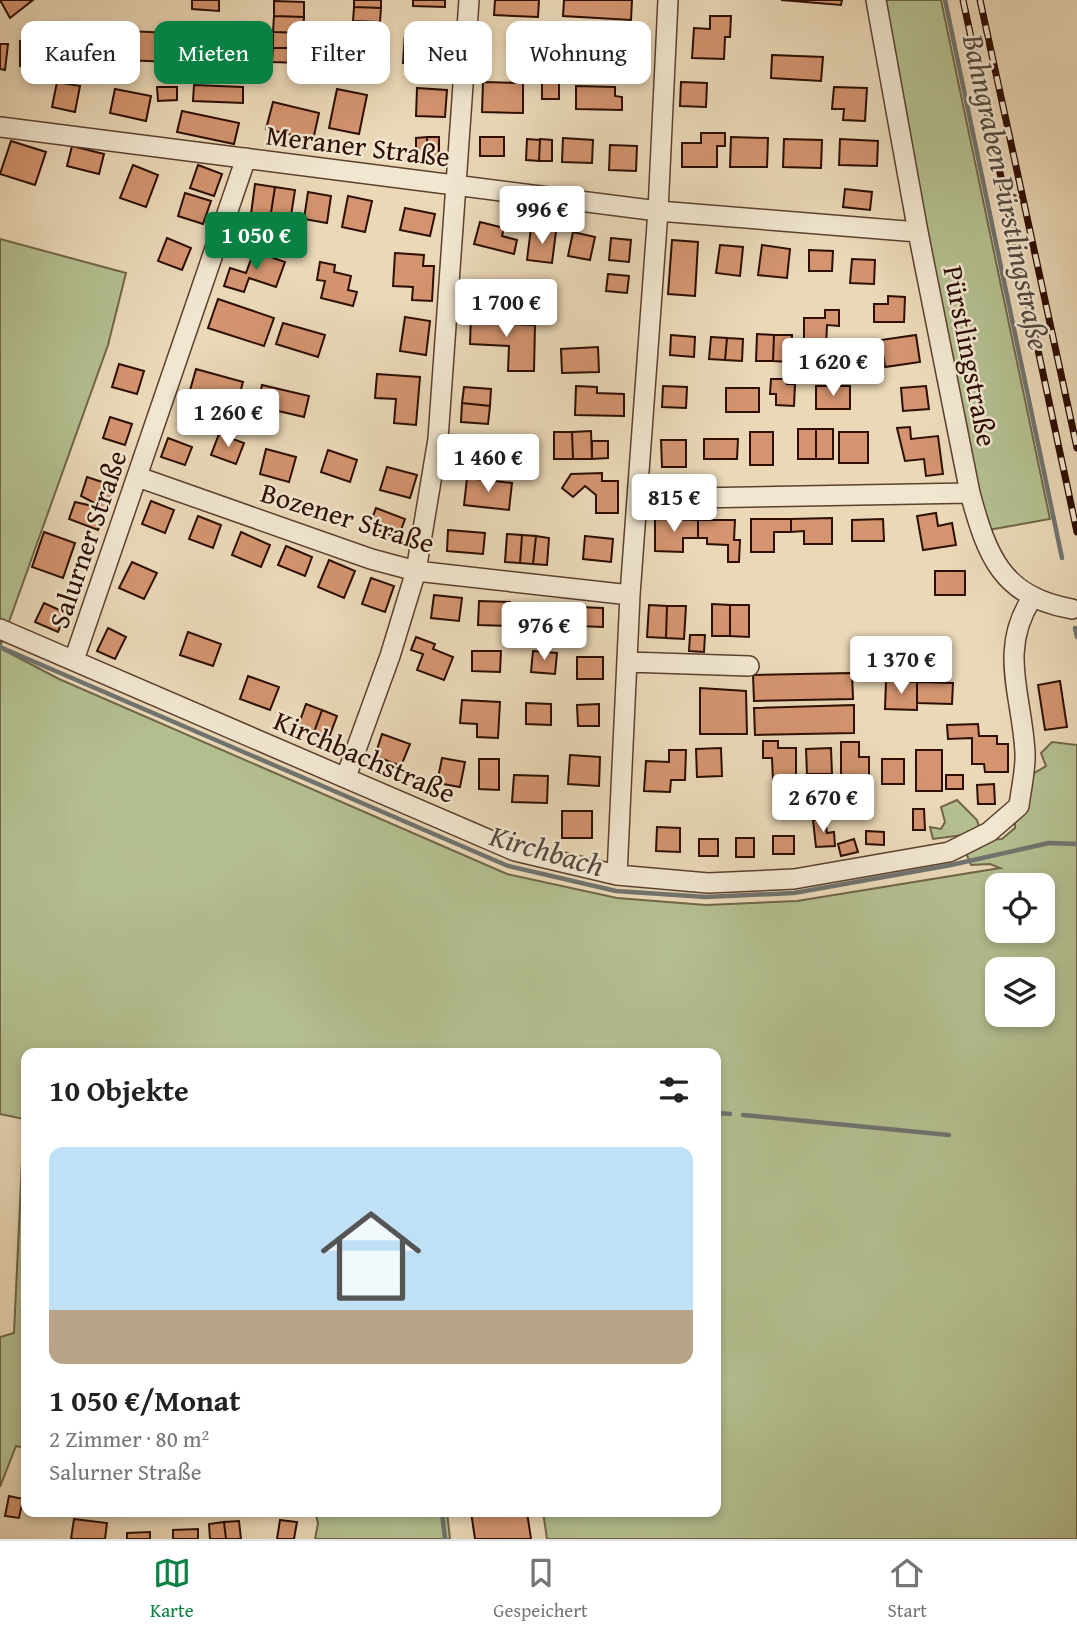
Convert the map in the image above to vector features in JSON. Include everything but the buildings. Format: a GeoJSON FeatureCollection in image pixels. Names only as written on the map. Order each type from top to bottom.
{"type":"FeatureCollection","features":[{"type":"Feature","properties":{"kind":"street"},"geometry":{"type":"LineString","coordinates":[[345,777],[390,656],[415,570],[438,439],[469,0]]}},
{"type":"Feature","properties":{"kind":"street"},"geometry":{"type":"LineString","coordinates":[[617,874],[630,595],[658,211],[668,0]]}},
{"type":"Feature","properties":{"kind":"street","name":"Pürstlingstraße"},"geometry":{"type":"LineString","coordinates":[[876,0],[918,232],[970,493],[989,553],[1013,584],[1032,598]]}},
{"type":"Feature","properties":{"kind":"street","name":"Meraner Straße"},"geometry":{"type":"LineString","coordinates":[[0,127],[658,211],[918,232]]}},
{"type":"Feature","properties":{"kind":"street","name":"Salurner Straße"},"geometry":{"type":"LineString","coordinates":[[74,660],[246,158]]}},
{"type":"Feature","properties":{"kind":"street","name":"Bozener Straße"},"geometry":{"type":"LineString","coordinates":[[138,477],[371,559],[415,570],[461,578],[630,595]]}},
{"type":"Feature","properties":{"kind":"street"},"geometry":{"type":"LineString","coordinates":[[638,499],[970,493]]}},
{"type":"Feature","properties":{"kind":"street"},"geometry":{"type":"LineString","coordinates":[[1032,598],[1072,609]]}},
{"type":"Feature","properties":{"kind":"street","name":"Kirchbachstraße"},"geometry":{"type":"LineString","coordinates":[[0,629],[515,851],[617,874],[708,883],[794,880],[949,852],[989,832],[1019,806],[1026,755],[1013,649],[1017,626],[1032,598]]}},
{"type":"Feature","properties":{"kind":"street"},"geometry":{"type":"LineString","coordinates":[[628,662],[749,666]]}},
{"type":"Feature","properties":{"kind":"green space"},"geometry":{"type":"Polygon","coordinates":[[[882,0],[941,0],[1050,519],[988,530],[977,493],[882,0]]]}},
{"type":"Feature","properties":{"kind":"green space"},"geometry":{"type":"Polygon","coordinates":[[[0,239],[126,273],[108,345],[0,647],[0,239]]]}},
{"type":"Feature","properties":{"kind":"green space"},"geometry":{"type":"Polygon","coordinates":[[[0,648],[59,679],[507,874],[617,898],[706,905],[797,901],[1000,868],[990,864],[971,865],[966,853],[971,834],[933,839],[930,827],[941,829],[945,822],[941,807],[957,800],[977,820],[983,840],[1002,839],[1015,828],[1015,817],[1026,778],[1046,766],[1041,753],[1052,742],[1077,745],[1077,1539],[547,1539],[544,1517],[721,1517],[721,1048],[21,1048],[21,1118],[0,1114],[0,648]]]}},
{"type":"Feature","properties":{"kind":"green space"},"geometry":{"type":"Polygon","coordinates":[[[21,1183],[21,1447],[16,1446],[0,1487],[0,1337],[14,1333],[21,1183]]]}},
{"type":"Feature","properties":{"kind":"green space"},"geometry":{"type":"Polygon","coordinates":[[[316,1517],[448,1517],[450,1539],[315,1539],[316,1517]]]}},
{"type":"Feature","properties":{"kind":"waterway","name":"Bahngraben Pürstlingstraße"},"geometry":{"type":"LineString","coordinates":[[945,0],[1062,558]]}},
{"type":"Feature","properties":{"kind":"waterway","name":"Bahngraben Pürstlingstraße"},"geometry":{"type":"LineString","coordinates":[[1075,628],[1077,637]]}},
{"type":"Feature","properties":{"kind":"waterway","name":"Kirchbach"},"geometry":{"type":"LineString","coordinates":[[0,647],[508,866],[616,891],[706,897],[794,893],[951,865],[1049,843],[1077,844]]}},
{"type":"Feature","properties":{"kind":"waterway"},"geometry":{"type":"LineString","coordinates":[[721,1113],[730,1114]]}},
{"type":"Feature","properties":{"kind":"waterway"},"geometry":{"type":"LineString","coordinates":[[743,1115],[949,1135]]}},
{"type":"Feature","properties":{"kind":"waterway"},"geometry":{"type":"LineString","coordinates":[[443,1517],[445,1539]]}},
{"type":"Feature","properties":{"kind":"railway"},"geometry":{"type":"LineString","coordinates":[[963,0],[1077,532]]}},
{"type":"Feature","properties":{"kind":"railway"},"geometry":{"type":"LineString","coordinates":[[980,0],[1077,448]]}}]}
